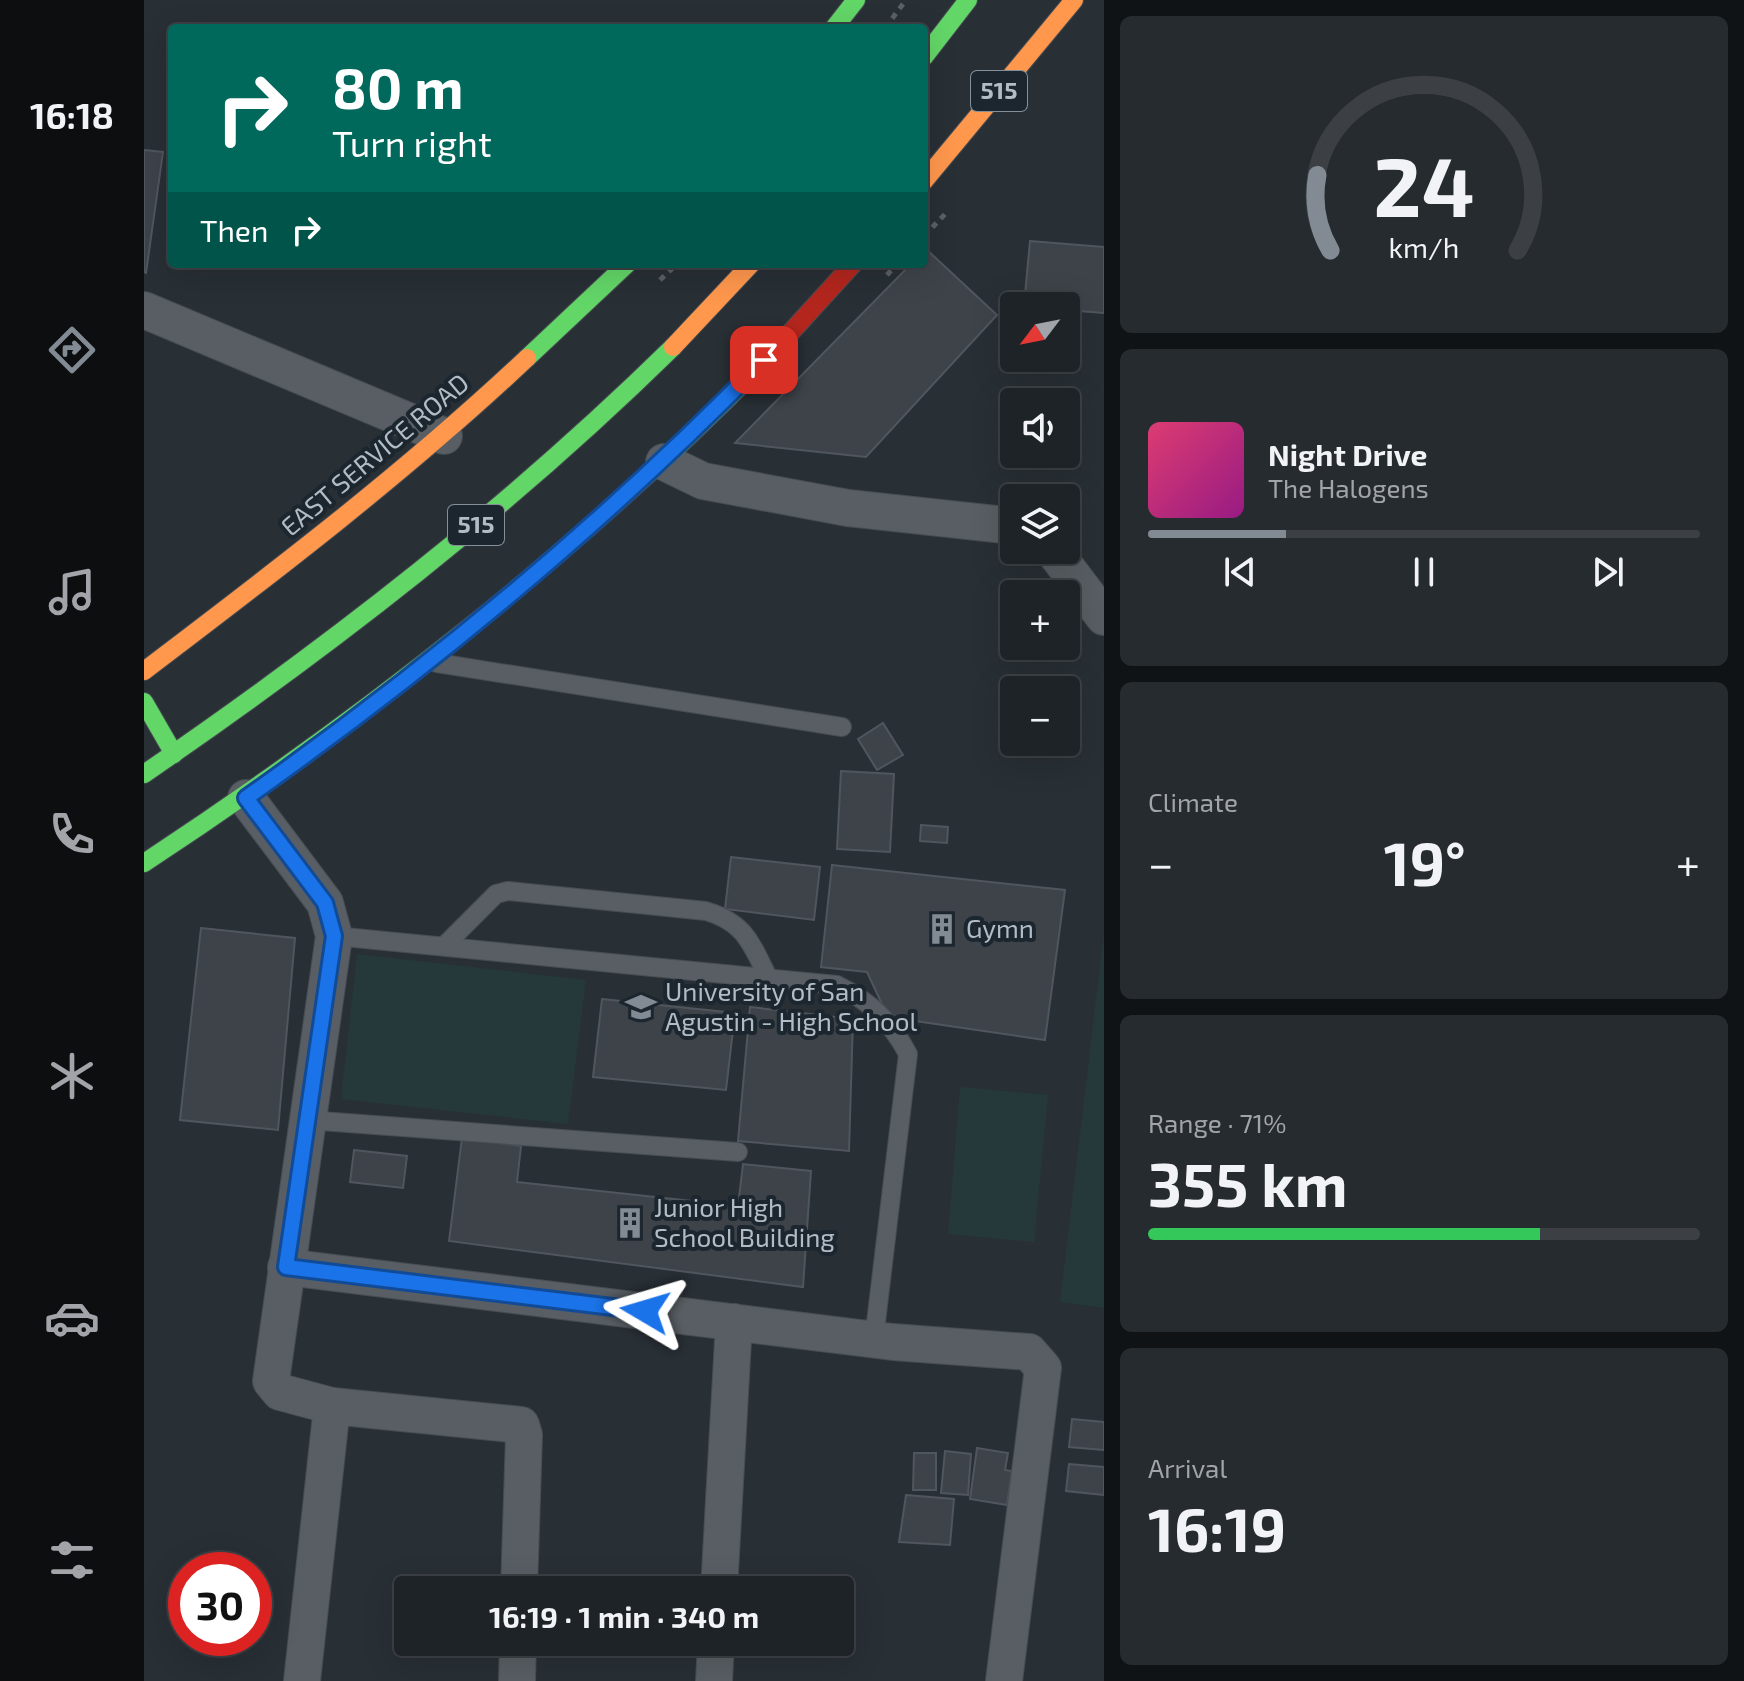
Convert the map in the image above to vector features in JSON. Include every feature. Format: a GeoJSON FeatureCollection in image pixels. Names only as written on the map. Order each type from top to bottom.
{"type":"FeatureCollection","features":[{"type":"Feature","properties":{"kind":"main road"},"geometry":{"type":"LineString","coordinates":[[837,24],[856,0]]}},
{"type":"Feature","properties":{"kind":"main road"},"geometry":{"type":"LineString","coordinates":[[928,52],[968,0]]}},
{"type":"Feature","properties":{"kind":"main road","name":"515"},"geometry":{"type":"LineString","coordinates":[[928,176],[1074,0]]}},
{"type":"Feature","properties":{"kind":"main road","name":"EAST SERVICE ROAD"},"geometry":{"type":"LineString","coordinates":[[144,671],[310,545],[444,436],[623,268]]}},
{"type":"Feature","properties":{"kind":"main road","name":"515"},"geometry":{"type":"LineString","coordinates":[[144,774],[345,632],[502,503],[619,399],[747,268]]}},
{"type":"Feature","properties":{"kind":"main road"},"geometry":{"type":"LineString","coordinates":[[144,863],[246,798],[429,662],[664,462],[849,268]]}},
{"type":"Feature","properties":{"kind":"main road"},"geometry":{"type":"LineString","coordinates":[[144,702],[174,754]]}},
{"type":"Feature","properties":{"kind":"street"},"geometry":{"type":"LineString","coordinates":[[144,310],[444,436]]}},
{"type":"Feature","properties":{"kind":"street"},"geometry":{"type":"LineString","coordinates":[[664,462],[703,481],[848,508],[1000,524]]}},
{"type":"Feature","properties":{"kind":"street"},"geometry":{"type":"LineString","coordinates":[[1064,564],[1104,617]]}},
{"type":"Feature","properties":{"kind":"street"},"geometry":{"type":"LineString","coordinates":[[246,798],[325,903],[334,936],[271,1381],[280,1392],[332,1406],[521,1425],[524,1435],[519,1576]]}},
{"type":"Feature","properties":{"kind":"street"},"geometry":{"type":"LineString","coordinates":[[286,1267],[874,1339],[1029,1352],[1043,1368],[1004,1681]]}},
{"type":"Feature","properties":{"kind":"street"},"geometry":{"type":"LineString","coordinates":[[720,1576],[734,1322]]}},
{"type":"Feature","properties":{"kind":"street"},"geometry":{"type":"LineString","coordinates":[[302,1681],[332,1406]]}},
{"type":"Feature","properties":{"kind":"street"},"geometry":{"type":"LineString","coordinates":[[517,1681],[518,1656]]}},
{"type":"Feature","properties":{"kind":"street"},"geometry":{"type":"LineString","coordinates":[[714,1681],[715,1656]]}},
{"type":"Feature","properties":{"kind":"lane"},"geometry":{"type":"LineString","coordinates":[[429,662],[842,727]]}},
{"type":"Feature","properties":{"kind":"lane"},"geometry":{"type":"LineString","coordinates":[[445,945],[496,894],[508,891],[706,911],[728,918],[744,931],[769,979]]}},
{"type":"Feature","properties":{"kind":"lane"},"geometry":{"type":"LineString","coordinates":[[334,936],[837,985],[864,998],[896,1031],[908,1054],[874,1339]]}},
{"type":"Feature","properties":{"kind":"lane"},"geometry":{"type":"LineString","coordinates":[[307,1120],[738,1152]]}},
{"type":"Feature","properties":{"kind":"path"},"geometry":{"type":"LineString","coordinates":[[888,24],[906,0]]}},
{"type":"Feature","properties":{"kind":"green space"},"geometry":{"type":"Polygon","coordinates":[[[1104,933],[1104,1308],[1060,1302],[1104,933]]]}},
{"type":"Feature","properties":{"kind":"green space"},"geometry":{"type":"Polygon","coordinates":[[[357,954],[586,980],[568,1124],[341,1099],[357,954]]]}},
{"type":"Feature","properties":{"kind":"green space"},"geometry":{"type":"Polygon","coordinates":[[[960,1087],[1048,1095],[1034,1242],[948,1234],[960,1087]]]}},
{"type":"Feature","properties":{"kind":"building"},"geometry":{"type":"Polygon","coordinates":[[[144,150],[163,152],[146,273],[144,272],[144,150]]]}},
{"type":"Feature","properties":{"kind":"building"},"geometry":{"type":"Polygon","coordinates":[[[1030,241],[1104,247],[1104,313],[1080,311],[1080,292],[1025,292],[1030,241]]]}},
{"type":"Feature","properties":{"kind":"building"},"geometry":{"type":"Polygon","coordinates":[[[928,251],[997,315],[866,457],[735,443],[907,268],[928,268],[928,251]]]}},
{"type":"Feature","properties":{"kind":"building"},"geometry":{"type":"Polygon","coordinates":[[[883,723],[903,755],[877,770],[858,739],[883,723]]]}},
{"type":"Feature","properties":{"kind":"building"},"geometry":{"type":"Polygon","coordinates":[[[841,771],[894,774],[890,852],[837,849],[841,771]]]}},
{"type":"Feature","properties":{"kind":"building"},"geometry":{"type":"Polygon","coordinates":[[[921,825],[948,827],[947,843],[920,841],[921,825]]]}},
{"type":"Feature","properties":{"kind":"building"},"geometry":{"type":"Polygon","coordinates":[[[731,857],[820,867],[814,920],[725,909],[731,857]]]}},
{"type":"Feature","properties":{"kind":"building","name":"Gymn"},"geometry":{"type":"Polygon","coordinates":[[[832,865],[1065,890],[1045,1040],[888,1017],[867,972],[821,967],[832,865]]]}},
{"type":"Feature","properties":{"kind":"building"},"geometry":{"type":"Polygon","coordinates":[[[201,928],[295,938],[278,1130],[180,1120],[201,928]]]}},
{"type":"Feature","properties":{"kind":"building"},"geometry":{"type":"Polygon","coordinates":[[[602,999],[735,1013],[726,1090],[593,1077],[602,999]]]}},
{"type":"Feature","properties":{"kind":"building"},"geometry":{"type":"Polygon","coordinates":[[[750,1007],[853,1019],[849,1151],[738,1141],[750,1007]]]}},
{"type":"Feature","properties":{"kind":"building","name":"Junior High School Building"},"geometry":{"type":"Polygon","coordinates":[[[462,1138],[521,1146],[517,1182],[738,1206],[743,1164],[811,1171],[803,1287],[449,1241],[462,1138]]]}},
{"type":"Feature","properties":{"kind":"building"},"geometry":{"type":"Polygon","coordinates":[[[354,1150],[407,1156],[403,1188],[350,1182],[354,1150]]]}},
{"type":"Feature","properties":{"kind":"building"},"geometry":{"type":"Polygon","coordinates":[[[1072,1419],[1104,1422],[1104,1450],[1069,1447],[1072,1419]]]}},
{"type":"Feature","properties":{"kind":"building"},"geometry":{"type":"Polygon","coordinates":[[[977,1448],[1008,1453],[1005,1470],[1012,1471],[1007,1505],[970,1499],[977,1448]]]}},
{"type":"Feature","properties":{"kind":"building"},"geometry":{"type":"Polygon","coordinates":[[[945,1451],[971,1454],[968,1495],[941,1493],[945,1451]]]}},
{"type":"Feature","properties":{"kind":"building"},"geometry":{"type":"Polygon","coordinates":[[[914,1453],[936,1453],[936,1490],[913,1490],[914,1453]]]}},
{"type":"Feature","properties":{"kind":"building"},"geometry":{"type":"Polygon","coordinates":[[[1069,1464],[1104,1467],[1104,1495],[1066,1491],[1069,1464]]]}},
{"type":"Feature","properties":{"kind":"building"},"geometry":{"type":"Polygon","coordinates":[[[906,1495],[954,1499],[950,1545],[899,1542],[906,1495]]]}},
{"type":"Feature","properties":{"kind":"traffic: fast"},"geometry":{"type":"LineString","coordinates":[[837,24],[856,0]]}},
{"type":"Feature","properties":{"kind":"traffic: fast"},"geometry":{"type":"LineString","coordinates":[[928,52],[968,0]]}},
{"type":"Feature","properties":{"kind":"traffic: fast"},"geometry":{"type":"LineString","coordinates":[[527,358],[623,268]]}},
{"type":"Feature","properties":{"kind":"traffic: fast"},"geometry":{"type":"LineString","coordinates":[[144,774],[283,675],[418,572],[548,463],[673,347]]}},
{"type":"Feature","properties":{"kind":"traffic: fast"},"geometry":{"type":"LineString","coordinates":[[144,863],[308,750],[466,630],[617,502],[761,365]]}},
{"type":"Feature","properties":{"kind":"traffic: fast"},"geometry":{"type":"LineString","coordinates":[[144,702],[174,754]]}},
{"type":"Feature","properties":{"kind":"traffic: slow"},"geometry":{"type":"LineString","coordinates":[[928,176],[1074,0]]}},
{"type":"Feature","properties":{"kind":"traffic: slow"},"geometry":{"type":"LineString","coordinates":[[673,347],[747,268]]}},
{"type":"Feature","properties":{"kind":"traffic: slow"},"geometry":{"type":"LineString","coordinates":[[144,671],[388,480],[527,358]]}},
{"type":"Feature","properties":{"kind":"traffic: jam"},"geometry":{"type":"LineString","coordinates":[[761,365],[849,268]]}},
{"type":"Feature","properties":{"kind":"place","name":"Gymn"},"geometry":{"type":"Point","coordinates":[942,929]}},
{"type":"Feature","properties":{"kind":"place","name":"University of San Agustin - High School"},"geometry":{"type":"Point","coordinates":[641,1007]}},
{"type":"Feature","properties":{"kind":"place","name":"Junior High School Building"},"geometry":{"type":"Point","coordinates":[630,1223]}},
{"type":"Feature","properties":{"kind":"route"},"geometry":{"type":"LineString","coordinates":[[645,1311],[286,1267],[334,936],[325,903],[246,798],[388,694],[534,575],[664,462],[764,360]]}}]}
